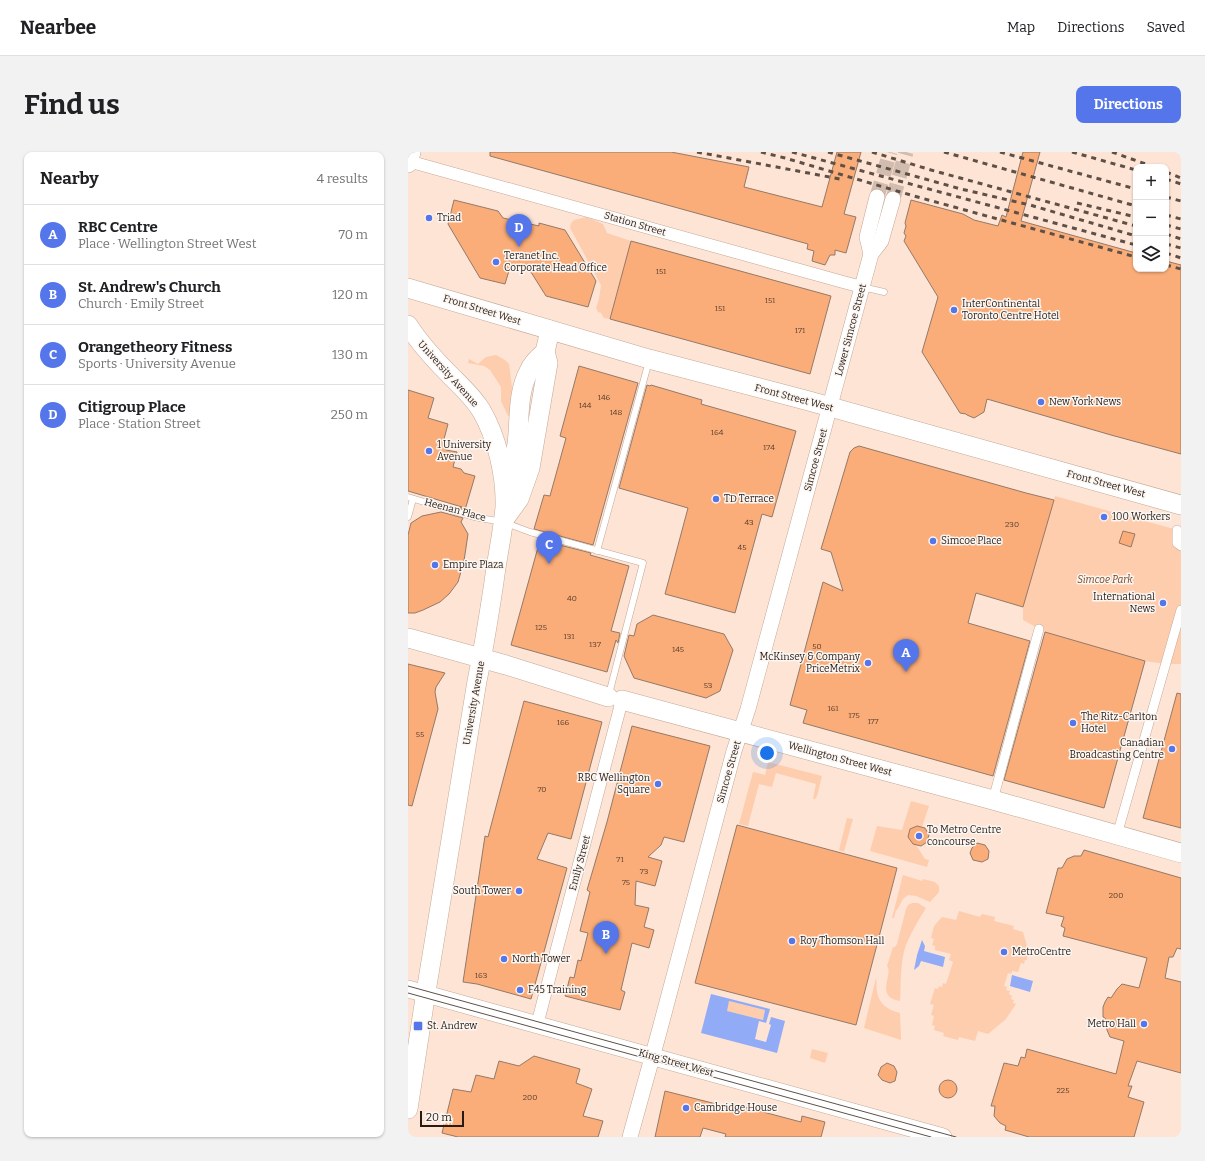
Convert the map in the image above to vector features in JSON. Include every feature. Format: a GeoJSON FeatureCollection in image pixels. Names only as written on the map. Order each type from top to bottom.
{"type":"FeatureCollection","features":[{"type":"Feature","properties":{"kind":"main road"},"geometry":{"type":"LineString","coordinates":[[408,162],[411,152]]}},
{"type":"Feature","properties":{"kind":"main road","name":"Front Street West"},"geometry":{"type":"LineString","coordinates":[[408,288],[649,359],[830,407],[1181,505]]}},
{"type":"Feature","properties":{"kind":"main road","name":"University Avenue"},"geometry":{"type":"LineString","coordinates":[[408,325],[434,359],[472,397],[481,411],[497,451],[504,487],[505,507],[482,659],[417,992],[408,1109]]}},
{"type":"Feature","properties":{"kind":"main road"},"geometry":{"type":"LineString","coordinates":[[503,522],[519,499],[530,468],[548,363],[545,352],[550,330]]}},
{"type":"Feature","properties":{"kind":"main road"},"geometry":{"type":"LineString","coordinates":[[504,487],[516,450],[521,396],[524,385],[529,370],[545,352]]}},
{"type":"Feature","properties":{"kind":"main road","name":"Wellington Street West"},"geometry":{"type":"LineString","coordinates":[[408,638],[506,665],[615,698],[993,800],[1181,853]]}},
{"type":"Feature","properties":{"kind":"main road","name":"King Street West"},"geometry":{"type":"LineString","coordinates":[[417,992],[943,1137]]}},
{"type":"Feature","properties":{"kind":"street","name":"Station Street"},"geometry":{"type":"LineString","coordinates":[[408,162],[862,287]]}},
{"type":"Feature","properties":{"kind":"street","name":"Lower Simcoe Street"},"geometry":{"type":"LineString","coordinates":[[871,254],[867,237],[878,197]]}},
{"type":"Feature","properties":{"kind":"street","name":"Lower Simcoe Street"},"geometry":{"type":"LineString","coordinates":[[830,407],[871,254],[881,241],[893,199]]}},
{"type":"Feature","properties":{"kind":"street","name":"Simcoe Street"},"geometry":{"type":"LineString","coordinates":[[630,1137],[653,1057],[724,789],[748,709],[830,407]]}},
{"type":"Feature","properties":{"kind":"street"},"geometry":{"type":"LineString","coordinates":[[1177,530],[1177,543],[1181,546]]}},
{"type":"Feature","properties":{"kind":"street"},"geometry":{"type":"LineString","coordinates":[[1117,835],[1181,610]]}},
{"type":"Feature","properties":{"kind":"street"},"geometry":{"type":"LineString","coordinates":[[993,800],[1040,629]]}},
{"type":"Feature","properties":{"kind":"street","name":"Emily Street"},"geometry":{"type":"LineString","coordinates":[[537,1025],[579,868],[615,698]]}},
{"type":"Feature","properties":{"kind":"lane"},"geometry":{"type":"LineString","coordinates":[[862,287],[884,292]]}},
{"type":"Feature","properties":{"kind":"lane"},"geometry":{"type":"LineString","coordinates":[[597,551],[649,359]]}},
{"type":"Feature","properties":{"kind":"lane"},"geometry":{"type":"LineString","coordinates":[[408,517],[411,498]]}},
{"type":"Feature","properties":{"kind":"lane","name":"Heenan Place"},"geometry":{"type":"LineString","coordinates":[[411,498],[474,517],[503,522],[530,532],[643,563],[615,698]]}},
{"type":"Feature","properties":{"kind":"green space"},"geometry":{"type":"Polygon","coordinates":[[[587,217],[603,224],[607,233],[631,241],[610,319],[604,318],[596,308],[601,285],[570,228],[571,223],[574,220],[587,217]]]}},
{"type":"Feature","properties":{"kind":"green space"},"geometry":{"type":"Polygon","coordinates":[[[496,355],[509,364],[513,397],[509,416],[501,401],[501,387],[490,370],[484,366],[468,363],[469,359],[478,364],[486,357],[496,355]]]}},
{"type":"Feature","properties":{"kind":"green space","name":"Simcoe Park"},"geometry":{"type":"Polygon","coordinates":[[[1055,496],[1181,531],[1181,664],[1165,664],[1145,661],[1045,632],[1023,620],[1023,607],[1055,496]]]}},
{"type":"Feature","properties":{"kind":"green space"},"geometry":{"type":"Polygon","coordinates":[[[768,762],[822,776],[817,796],[813,799],[816,784],[776,773],[772,787],[759,784],[748,826],[739,824],[753,772],[765,775],[768,762]]]}},
{"type":"Feature","properties":{"kind":"green space"},"geometry":{"type":"Polygon","coordinates":[[[911,801],[929,806],[922,827],[917,826],[910,829],[909,837],[925,859],[929,860],[927,867],[870,851],[877,826],[902,830],[911,801]]]}},
{"type":"Feature","properties":{"kind":"green space"},"geometry":{"type":"Polygon","coordinates":[[[847,818],[853,819],[844,852],[839,850],[847,818]]]}},
{"type":"Feature","properties":{"kind":"green space"},"geometry":{"type":"Polygon","coordinates":[[[903,875],[922,881],[923,879],[935,882],[939,886],[939,892],[930,902],[916,896],[908,895],[903,899],[896,910],[894,918],[892,918],[903,875]]]}},
{"type":"Feature","properties":{"kind":"green space"},"geometry":{"type":"Polygon","coordinates":[[[918,903],[926,908],[917,922],[903,954],[900,1001],[892,999],[886,990],[889,970],[887,966],[893,947],[897,944],[906,909],[908,905],[918,903]]]}},
{"type":"Feature","properties":{"kind":"green space"},"geometry":{"type":"Polygon","coordinates":[[[959,911],[980,917],[982,914],[995,917],[994,921],[1014,926],[1013,929],[1023,932],[1027,946],[1027,960],[1025,960],[1024,964],[1021,963],[1018,972],[1012,971],[1011,974],[1008,973],[1004,986],[1007,987],[1006,990],[1010,991],[1009,994],[1012,996],[1011,999],[1014,1000],[1013,1003],[1016,1004],[1006,1019],[988,1034],[978,1031],[975,1041],[959,1037],[958,1040],[943,1036],[944,1033],[934,1030],[935,1026],[932,1025],[934,1016],[931,1015],[934,1005],[930,1004],[935,988],[938,989],[939,986],[942,987],[943,983],[946,984],[953,962],[949,960],[951,954],[935,950],[935,946],[932,945],[934,939],[931,938],[934,926],[942,917],[956,920],[959,911]]]}},
{"type":"Feature","properties":{"kind":"green space"},"geometry":{"type":"Polygon","coordinates":[[[876,978],[877,992],[882,1003],[888,1008],[900,1013],[901,1040],[864,1028],[876,978]]]}},
{"type":"Feature","properties":{"kind":"green space"},"geometry":{"type":"Polygon","coordinates":[[[729,1001],[765,1010],[763,1020],[726,1011],[729,1001]]]}},
{"type":"Feature","properties":{"kind":"green space"},"geometry":{"type":"Polygon","coordinates":[[[812,1049],[828,1053],[825,1063],[810,1058],[812,1049]]]}},
{"type":"Feature","properties":{"kind":"water"},"geometry":{"type":"Polygon","coordinates":[[[922,940],[925,946],[924,951],[945,957],[943,967],[921,961],[919,966],[914,970],[922,940]]]}},
{"type":"Feature","properties":{"kind":"water"},"geometry":{"type":"Polygon","coordinates":[[[1012,975],[1033,981],[1030,992],[1010,986],[1012,975]]]}},
{"type":"Feature","properties":{"kind":"water"},"geometry":{"type":"Polygon","coordinates":[[[711,994],[770,1009],[766,1023],[759,1021],[755,1039],[766,1042],[771,1025],[769,1024],[771,1017],[785,1021],[777,1053],[701,1033],[711,994]],[[729,1001],[727,1011],[763,1020],[765,1010],[729,1001]]]}},
{"type":"Feature","properties":{"kind":"building"},"geometry":{"type":"Polygon","coordinates":[[[490,152],[671,152],[749,167],[744,187],[822,207],[837,152],[861,152],[844,214],[856,217],[846,253],[835,250],[835,255],[830,255],[825,265],[812,261],[814,251],[807,249],[808,244],[490,156],[490,152]]]}},
{"type":"Feature","properties":{"kind":"building"},"geometry":{"type":"Polygon","coordinates":[[[1023,152],[1040,152],[1021,221],[1133,252],[1133,272],[1169,272],[1169,262],[1181,265],[1181,454],[987,399],[984,412],[974,418],[960,413],[922,352],[938,297],[904,241],[906,236],[904,233],[906,226],[905,223],[911,200],[963,214],[974,220],[998,226],[1002,215],[1006,217],[1023,152]]]}},
{"type":"Feature","properties":{"kind":"building"},"geometry":{"type":"Polygon","coordinates":[[[454,200],[498,211],[503,218],[539,226],[539,223],[565,230],[596,281],[588,307],[546,296],[529,269],[511,264],[505,284],[480,278],[448,224],[454,200]]]}},
{"type":"Feature","properties":{"kind":"building"},"geometry":{"type":"Polygon","coordinates":[[[631,241],[831,296],[810,374],[610,319],[631,241]]]}},
{"type":"Feature","properties":{"kind":"building"},"geometry":{"type":"Polygon","coordinates":[[[579,366],[638,383],[593,545],[534,529],[544,495],[550,496],[566,438],[560,436],[579,366]]]}},
{"type":"Feature","properties":{"kind":"building","name":"TD Terrace"},"geometry":{"type":"Polygon","coordinates":[[[647,385],[702,400],[701,404],[796,431],[772,517],[762,514],[735,613],[665,594],[688,508],[619,488],[647,385]]]}},
{"type":"Feature","properties":{"kind":"building","name":"1 University Avenue"},"geometry":{"type":"Polygon","coordinates":[[[408,390],[434,398],[428,418],[448,424],[444,439],[446,450],[457,452],[453,467],[461,469],[464,473],[475,476],[465,510],[458,508],[462,507],[408,491],[408,390]]]}},
{"type":"Feature","properties":{"kind":"building"},"geometry":{"type":"Polygon","coordinates":[[[859,446],[1054,500],[1023,607],[976,593],[968,623],[1030,641],[993,776],[803,723],[807,710],[790,705],[823,582],[843,591],[831,552],[821,549],[850,452],[859,446]]]}},
{"type":"Feature","properties":{"kind":"building","name":"Empire Plaza"},"geometry":{"type":"Polygon","coordinates":[[[441,512],[463,518],[461,522],[468,534],[464,561],[458,582],[449,594],[440,602],[415,613],[408,613],[408,535],[411,523],[422,516],[441,512]]]}},
{"type":"Feature","properties":{"kind":"building"},"geometry":{"type":"Polygon","coordinates":[[[1123,531],[1135,534],[1131,547],[1119,543],[1123,531]]]}},
{"type":"Feature","properties":{"kind":"building"},"geometry":{"type":"Polygon","coordinates":[[[540,540],[591,553],[590,555],[629,566],[611,631],[620,633],[618,643],[616,640],[607,672],[511,645],[540,540]]]}},
{"type":"Feature","properties":{"kind":"building"},"geometry":{"type":"Polygon","coordinates":[[[653,615],[724,634],[733,650],[720,691],[706,698],[634,678],[624,656],[629,635],[634,636],[637,624],[653,615]]]}},
{"type":"Feature","properties":{"kind":"building","name":"The Ritz-Carlton Hotel"},"geometry":{"type":"Polygon","coordinates":[[[1045,632],[1145,661],[1104,808],[1004,780],[1045,632]]]}},
{"type":"Feature","properties":{"kind":"building"},"geometry":{"type":"Polygon","coordinates":[[[408,664],[445,673],[436,687],[435,692],[438,709],[412,806],[408,805],[408,664]]]}},
{"type":"Feature","properties":{"kind":"building","name":"Canadian Broadcasting Centre"},"geometry":{"type":"Polygon","coordinates":[[[1177,693],[1181,694],[1181,828],[1143,818],[1177,693]]]}},
{"type":"Feature","properties":{"kind":"building"},"geometry":{"type":"Polygon","coordinates":[[[524,701],[602,722],[571,839],[548,833],[537,859],[567,868],[531,999],[477,984],[463,982],[485,836],[488,837],[524,701]]]}},
{"type":"Feature","properties":{"kind":"building"},"geometry":{"type":"Polygon","coordinates":[[[632,726],[710,746],[684,842],[664,837],[661,845],[648,857],[662,861],[655,886],[636,881],[635,905],[649,908],[644,927],[654,930],[649,948],[632,943],[621,990],[625,992],[620,1010],[565,996],[570,977],[574,978],[578,960],[581,961],[588,933],[580,931],[590,892],[587,890],[607,822],[632,726]]]}},
{"type":"Feature","properties":{"kind":"building","name":"Roy Thomson Hall"},"geometry":{"type":"Polygon","coordinates":[[[737,825],[897,868],[856,1025],[695,983],[737,825]]]}},
{"type":"Feature","properties":{"kind":"building","name":"To Metro Centre concourse"},"geometry":{"type":"Polygon","coordinates":[[[917,826],[925,828],[929,835],[927,842],[921,846],[913,844],[908,837],[910,829],[917,826]]]}},
{"type":"Feature","properties":{"kind":"building"},"geometry":{"type":"Polygon","coordinates":[[[977,843],[985,845],[989,851],[988,859],[982,862],[973,860],[970,853],[972,848],[977,843]]]}},
{"type":"Feature","properties":{"kind":"building"},"geometry":{"type":"Polygon","coordinates":[[[1084,850],[1181,878],[1181,949],[1177,948],[1173,957],[1169,957],[1165,978],[1181,982],[1181,1073],[1137,1061],[1128,1086],[1132,1086],[1128,1097],[1144,1102],[1134,1137],[1029,1137],[1005,1130],[1006,1126],[1000,1123],[994,1116],[995,1106],[991,1106],[1004,1063],[1018,1066],[1021,1057],[1025,1058],[1027,1049],[1116,1074],[1124,1041],[1110,1037],[1105,1018],[1103,1017],[1103,1007],[1108,997],[1111,998],[1122,984],[1139,988],[1147,958],[1063,936],[1065,928],[1061,926],[1064,917],[1046,913],[1058,868],[1062,868],[1067,859],[1074,856],[1081,856],[1084,850]]]}},
{"type":"Feature","properties":{"kind":"building"},"geometry":{"type":"Polygon","coordinates":[[[534,1056],[580,1069],[576,1083],[592,1089],[583,1116],[603,1121],[598,1137],[458,1137],[442,1133],[453,1089],[471,1092],[476,1075],[494,1079],[499,1061],[519,1066],[534,1056]]]}},
{"type":"Feature","properties":{"kind":"building"},"geometry":{"type":"Polygon","coordinates":[[[887,1063],[894,1066],[897,1072],[895,1081],[890,1083],[882,1080],[878,1075],[881,1067],[887,1063]]]}},
{"type":"Feature","properties":{"kind":"building"},"geometry":{"type":"Polygon","coordinates":[[[948,1080],[952,1081],[956,1085],[956,1093],[952,1097],[948,1098],[944,1097],[940,1093],[939,1089],[940,1085],[944,1081],[948,1080]]]}},
{"type":"Feature","properties":{"kind":"building"},"geometry":{"type":"Polygon","coordinates":[[[665,1091],[732,1108],[733,1104],[801,1122],[802,1116],[825,1122],[821,1137],[725,1137],[726,1134],[703,1128],[700,1137],[655,1137],[665,1091]]]}},
{"type":"Feature","properties":{"kind":"tunnel"},"geometry":{"type":"LineString","coordinates":[[877,197],[890,152]]}},
{"type":"Feature","properties":{"kind":"tunnel"},"geometry":{"type":"LineString","coordinates":[[893,199],[906,152]]}},
{"type":"Feature","properties":{"kind":"tram line"},"geometry":{"type":"LineString","coordinates":[[408,986],[956,1137]]}},
{"type":"Feature","properties":{"kind":"tram line"},"geometry":{"type":"LineString","coordinates":[[408,993],[931,1137]]}},
{"type":"Feature","properties":{"kind":"railway"},"geometry":{"type":"LineString","coordinates":[[697,152],[840,179]]}},
{"type":"Feature","properties":{"kind":"railway"},"geometry":{"type":"LineString","coordinates":[[761,152],[1133,256]]}},
{"type":"Feature","properties":{"kind":"railway"},"geometry":{"type":"LineString","coordinates":[[792,152],[1133,244]]}},
{"type":"Feature","properties":{"kind":"railway"},"geometry":{"type":"LineString","coordinates":[[828,152],[961,189],[1030,205],[1133,235]]}},
{"type":"Feature","properties":{"kind":"railway"},"geometry":{"type":"LineString","coordinates":[[872,152],[931,170],[1133,225]]}},
{"type":"Feature","properties":{"kind":"railway"},"geometry":{"type":"LineString","coordinates":[[944,152],[1133,205]]}},
{"type":"Feature","properties":{"kind":"railway"},"geometry":{"type":"LineString","coordinates":[[1000,152],[1133,188]]}},
{"type":"Feature","properties":{"kind":"railway"},"geometry":{"type":"LineString","coordinates":[[1072,152],[1133,169]]}},
{"type":"Feature","properties":{"kind":"railway"},"geometry":{"type":"LineString","coordinates":[[1112,152],[1146,164]]}},
{"type":"Feature","properties":{"kind":"railway"},"geometry":{"type":"LineString","coordinates":[[1169,173],[1181,178]]}},
{"type":"Feature","properties":{"kind":"railway"},"geometry":{"type":"LineString","coordinates":[[1169,180],[1181,184]]}},
{"type":"Feature","properties":{"kind":"railway"},"geometry":{"type":"LineString","coordinates":[[1169,198],[1181,201]]}},
{"type":"Feature","properties":{"kind":"railway"},"geometry":{"type":"LineString","coordinates":[[1077,203],[1133,216]]}},
{"type":"Feature","properties":{"kind":"railway"},"geometry":{"type":"LineString","coordinates":[[1169,216],[1181,219]]}},
{"type":"Feature","properties":{"kind":"railway"},"geometry":{"type":"LineString","coordinates":[[1169,226],[1181,229]]}},
{"type":"Feature","properties":{"kind":"railway"},"geometry":{"type":"LineString","coordinates":[[1169,235],[1181,239]]}},
{"type":"Feature","properties":{"kind":"railway"},"geometry":{"type":"LineString","coordinates":[[1169,245],[1181,248]]}},
{"type":"Feature","properties":{"kind":"railway"},"geometry":{"type":"LineString","coordinates":[[1169,254],[1181,258]]}},
{"type":"Feature","properties":{"kind":"railway"},"geometry":{"type":"LineString","coordinates":[[1169,266],[1181,269]]}},
{"type":"Feature","properties":{"kind":"place","name":"Triad"},"geometry":{"type":"Point","coordinates":[429,218]}},
{"type":"Feature","properties":{"kind":"place","name":"Citigroup Place"},"geometry":{"type":"Point","coordinates":[519,247]}},
{"type":"Feature","properties":{"kind":"place","name":"Teranet Inc. Corporate Head Office"},"geometry":{"type":"Point","coordinates":[496,262]}},
{"type":"Feature","properties":{"kind":"place","name":"InterContinental Toronto Centre Hotel"},"geometry":{"type":"Point","coordinates":[954,310]}},
{"type":"Feature","properties":{"kind":"place","name":"New York News"},"geometry":{"type":"Point","coordinates":[1041,402]}},
{"type":"Feature","properties":{"kind":"place","name":"1 University Avenue"},"geometry":{"type":"Point","coordinates":[429,451]}},
{"type":"Feature","properties":{"kind":"place","name":"TD Terrace"},"geometry":{"type":"Point","coordinates":[716,499]}},
{"type":"Feature","properties":{"kind":"place","name":"100 Workers"},"geometry":{"type":"Point","coordinates":[1104,517]}},
{"type":"Feature","properties":{"kind":"place","name":"Simcoe Place"},"geometry":{"type":"Point","coordinates":[933,541]}},
{"type":"Feature","properties":{"kind":"place","name":"Orangetheory Fitness"},"geometry":{"type":"Point","coordinates":[549,564]}},
{"type":"Feature","properties":{"kind":"place","name":"Empire Plaza"},"geometry":{"type":"Point","coordinates":[435,565]}},
{"type":"Feature","properties":{"kind":"place","name":"International News"},"geometry":{"type":"Point","coordinates":[1163,603]}},
{"type":"Feature","properties":{"kind":"place","name":"McKinsey & Company PriceMetrix"},"geometry":{"type":"Point","coordinates":[868,663]}},
{"type":"Feature","properties":{"kind":"place","name":"RBC Centre"},"geometry":{"type":"Point","coordinates":[906,672]}},
{"type":"Feature","properties":{"kind":"place","name":"The Ritz-Carlton Hotel"},"geometry":{"type":"Point","coordinates":[1073,723]}},
{"type":"Feature","properties":{"kind":"place","name":"Canadian Broadcasting Centre"},"geometry":{"type":"Point","coordinates":[1172,749]}},
{"type":"Feature","properties":{"kind":"place","name":"RBC Wellington Square"},"geometry":{"type":"Point","coordinates":[658,784]}},
{"type":"Feature","properties":{"kind":"place","name":"To Metro Centre concourse"},"geometry":{"type":"Point","coordinates":[919,836]}},
{"type":"Feature","properties":{"kind":"place","name":"South Tower"},"geometry":{"type":"Point","coordinates":[519,891]}},
{"type":"Feature","properties":{"kind":"place","name":"Roy Thomson Hall"},"geometry":{"type":"Point","coordinates":[792,941]}},
{"type":"Feature","properties":{"kind":"place","name":"MetroCentre"},"geometry":{"type":"Point","coordinates":[1004,952]}},
{"type":"Feature","properties":{"kind":"place","name":"St. Andrew's Church"},"geometry":{"type":"Point","coordinates":[606,954]}},
{"type":"Feature","properties":{"kind":"place","name":"North Tower"},"geometry":{"type":"Point","coordinates":[504,959]}},
{"type":"Feature","properties":{"kind":"place","name":"F45 Training"},"geometry":{"type":"Point","coordinates":[520,990]}},
{"type":"Feature","properties":{"kind":"place","name":"Metro Hall"},"geometry":{"type":"Point","coordinates":[1144,1024]}},
{"type":"Feature","properties":{"kind":"place","name":"St. Andrew"},"geometry":{"type":"Point","coordinates":[418,1026]}},
{"type":"Feature","properties":{"kind":"place","name":"Cambridge House"},"geometry":{"type":"Point","coordinates":[686,1108]}}]}
